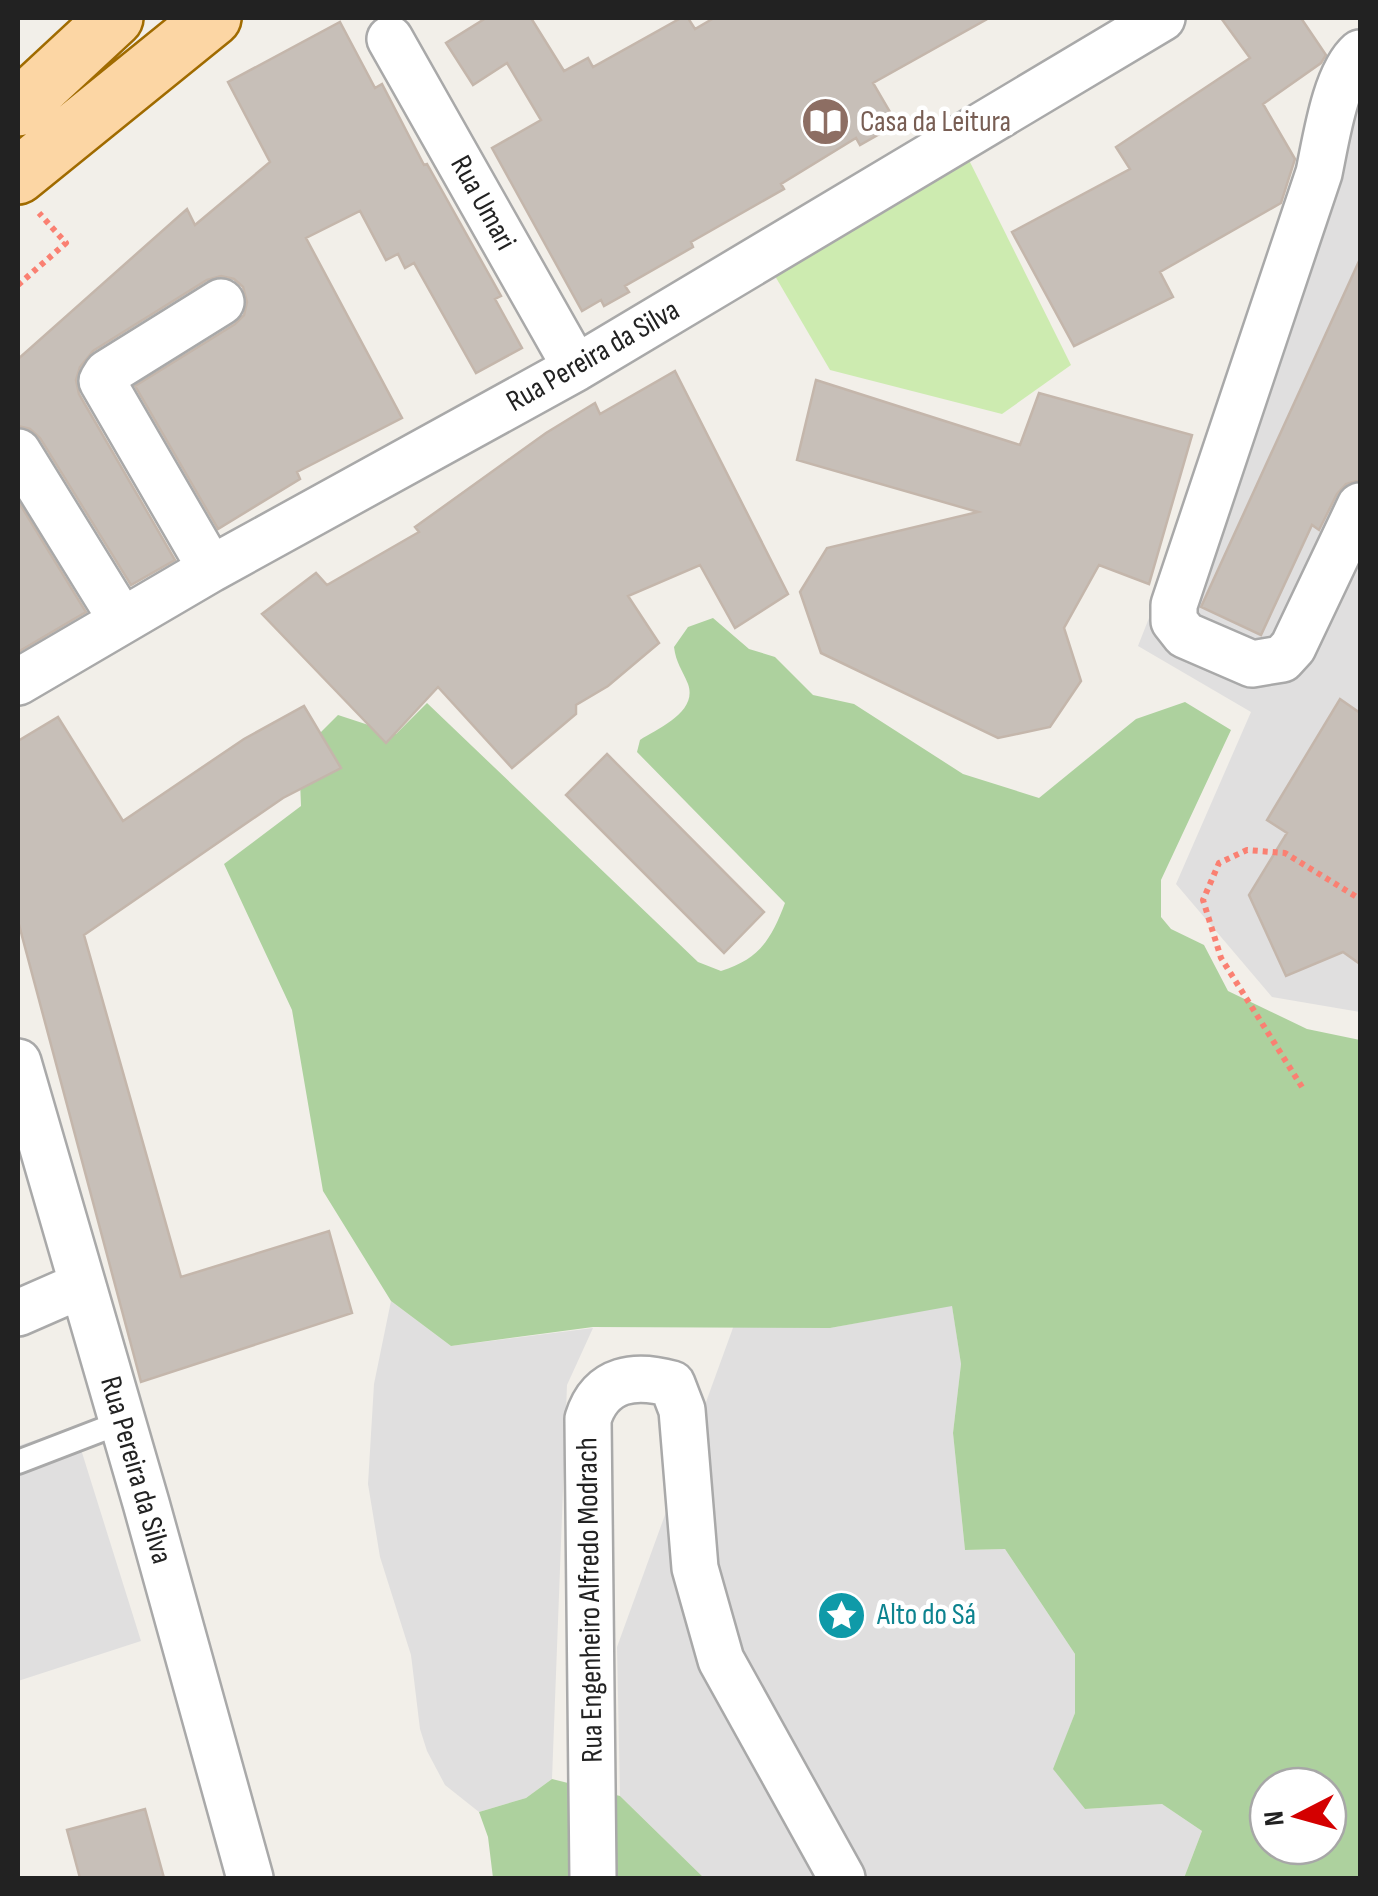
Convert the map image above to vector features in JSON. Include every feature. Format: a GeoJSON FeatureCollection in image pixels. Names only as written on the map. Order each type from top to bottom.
{"type":"FeatureCollection","features":[{"type":"Feature","properties":{"kind":"main road"},"geometry":{"type":"LineString","coordinates":[[18,108],[115,18]]}},
{"type":"Feature","properties":{"kind":"main road"},"geometry":{"type":"LineString","coordinates":[[18,176],[213,18]]}},
{"type":"Feature","properties":{"kind":"street","name":"Rua Pereira da Silva"},"geometry":{"type":"LineString","coordinates":[[18,682],[121,619],[576,368],[1162,18]]}},
{"type":"Feature","properties":{"kind":"street","name":"Rua Umari"},"geometry":{"type":"LineString","coordinates":[[390,39],[576,368]]}},
{"type":"Feature","properties":{"kind":"street"},"geometry":{"type":"LineString","coordinates":[[1360,53],[1344,79],[1334,109],[1318,173],[1174,605],[1174,622],[1184,635],[1252,664],[1282,659],[1293,647],[1360,506]]}},
{"type":"Feature","properties":{"kind":"street"},"geometry":{"type":"LineString","coordinates":[[212,568],[102,381],[107,373],[221,302]]}},
{"type":"Feature","properties":{"kind":"street"},"geometry":{"type":"LineString","coordinates":[[18,452],[121,619]]}},
{"type":"Feature","properties":{"kind":"street","name":"Rua Pereira da Silva"},"geometry":{"type":"LineString","coordinates":[[18,1062],[250,1878]]}},
{"type":"Feature","properties":{"kind":"street"},"geometry":{"type":"LineString","coordinates":[[18,1313],[82,1285]]}},
{"type":"Feature","properties":{"kind":"street","name":"Rua Engenheiro Alfredo Modrach"},"geometry":{"type":"LineString","coordinates":[[593,1878],[588,1419],[593,1404],[612,1385],[645,1377],[672,1384],[682,1410],[695,1568],[722,1660],[842,1878]]}},
{"type":"Feature","properties":{"kind":"lane"},"geometry":{"type":"LineString","coordinates":[[18,1462],[122,1422]]}},
{"type":"Feature","properties":{"kind":"path"},"geometry":{"type":"LineString","coordinates":[[18,286],[66,244]]}},
{"type":"Feature","properties":{"kind":"path"},"geometry":{"type":"LineString","coordinates":[[1302,1087],[1221,958],[1203,900],[1219,863],[1247,850],[1285,853],[1360,899]]}},
{"type":"Feature","properties":{"kind":"shaded area"},"geometry":{"type":"Polygon","coordinates":[[[1360,81],[1360,1012],[1272,997],[1176,884],[1251,712],[1138,646],[1360,81]]]}},
{"type":"Feature","properties":{"kind":"shaded area"},"geometry":{"type":"Polygon","coordinates":[[[391,1301],[451,1346],[593,1328],[567,1385],[552,1779],[526,1798],[479,1812],[445,1785],[427,1751],[420,1729],[411,1655],[380,1557],[368,1484],[374,1384],[391,1301]]]}},
{"type":"Feature","properties":{"kind":"shaded area"},"geometry":{"type":"Polygon","coordinates":[[[952,1305],[961,1364],[953,1433],[965,1550],[1005,1549],[1075,1654],[1075,1713],[1054,1769],[1085,1809],[1162,1804],[1202,1831],[1184,1878],[704,1878],[620,1796],[617,1647],[734,1325],[830,1328],[952,1305]]]}},
{"type":"Feature","properties":{"kind":"shaded area"},"geometry":{"type":"Polygon","coordinates":[[[74,1427],[141,1641],[18,1681],[18,1446],[74,1427]]]}},
{"type":"Feature","properties":{"kind":"green space"},"geometry":{"type":"Polygon","coordinates":[[[962,146],[1071,365],[1002,414],[830,370],[768,264],[962,146]]]}},
{"type":"Feature","properties":{"kind":"green space"},"geometry":{"type":"Polygon","coordinates":[[[713,618],[749,649],[775,657],[813,695],[854,704],[963,774],[1039,798],[1136,719],[1185,702],[1231,730],[1161,880],[1161,917],[1171,929],[1204,945],[1228,991],[1307,1029],[1360,1040],[1360,1878],[1184,1878],[1202,1831],[1162,1804],[1085,1809],[1053,1769],[1075,1713],[1075,1654],[1005,1549],[965,1550],[953,1433],[961,1364],[952,1306],[830,1328],[593,1327],[451,1346],[391,1301],[323,1191],[292,1010],[224,864],[301,806],[299,754],[338,715],[396,734],[427,703],[698,962],[721,971],[745,961],[762,946],[785,903],[637,752],[640,740],[675,718],[687,703],[688,684],[674,647],[688,627],[713,618]]]}},
{"type":"Feature","properties":{"kind":"green space"},"geometry":{"type":"Polygon","coordinates":[[[552,1779],[620,1796],[704,1878],[493,1878],[488,1837],[479,1812],[526,1798],[552,1779]]]}},
{"type":"Feature","properties":{"kind":"building"},"geometry":{"type":"Polygon","coordinates":[[[486,18],[531,18],[564,71],[588,58],[593,67],[681,18],[688,18],[695,29],[714,18],[989,18],[873,83],[897,124],[860,145],[856,138],[781,184],[784,189],[691,242],[693,247],[625,286],[629,292],[604,306],[601,300],[582,311],[492,148],[541,120],[507,63],[473,85],[446,43],[486,18]]]}},
{"type":"Feature","properties":{"kind":"building"},"geometry":{"type":"Polygon","coordinates":[[[1221,18],[1301,18],[1326,55],[1321,63],[1263,104],[1295,159],[1281,203],[1160,272],[1173,297],[1074,346],[1012,232],[1130,169],[1116,147],[1250,58],[1221,18]]]}},
{"type":"Feature","properties":{"kind":"building"},"geometry":{"type":"Polygon","coordinates":[[[340,22],[375,88],[382,84],[424,165],[427,164],[501,296],[495,299],[522,348],[476,373],[414,263],[405,268],[398,254],[386,260],[360,211],[306,238],[402,418],[297,472],[300,479],[218,529],[135,386],[244,315],[247,302],[243,287],[234,279],[221,276],[207,280],[93,351],[80,367],[76,380],[79,394],[175,560],[131,585],[40,438],[30,429],[18,426],[18,359],[187,209],[195,225],[270,162],[228,82],[340,22]]]}},
{"type":"Feature","properties":{"kind":"building"},"geometry":{"type":"Polygon","coordinates":[[[1360,259],[1360,480],[1346,484],[1337,494],[1319,530],[1312,525],[1261,635],[1201,607],[1360,259]]]}},
{"type":"Feature","properties":{"kind":"building"},"geometry":{"type":"Polygon","coordinates":[[[675,371],[788,594],[735,628],[700,565],[628,596],[659,643],[608,686],[576,705],[576,714],[512,768],[438,687],[386,743],[262,614],[316,573],[327,585],[419,532],[415,527],[546,433],[595,403],[600,414],[675,371]]]}},
{"type":"Feature","properties":{"kind":"building"},"geometry":{"type":"Polygon","coordinates":[[[816,380],[1020,445],[1039,393],[1192,435],[1149,584],[1099,565],[1064,628],[1081,681],[1050,727],[998,738],[821,653],[800,592],[827,548],[978,512],[797,460],[816,380]]]}},
{"type":"Feature","properties":{"kind":"building"},"geometry":{"type":"Polygon","coordinates":[[[18,501],[86,612],[18,652],[18,501]]]}},
{"type":"Feature","properties":{"kind":"building"},"geometry":{"type":"Polygon","coordinates":[[[1340,699],[1360,713],[1360,964],[1343,952],[1286,976],[1249,895],[1287,833],[1267,820],[1340,699]]]}},
{"type":"Feature","properties":{"kind":"building"},"geometry":{"type":"Polygon","coordinates":[[[304,706],[341,768],[283,798],[84,935],[181,1277],[329,1231],[352,1313],[141,1382],[18,921],[18,741],[58,717],[123,821],[244,739],[304,706]]]}},
{"type":"Feature","properties":{"kind":"building"},"geometry":{"type":"Polygon","coordinates":[[[607,754],[764,912],[724,953],[566,795],[607,754]]]}},
{"type":"Feature","properties":{"kind":"building"},"geometry":{"type":"Polygon","coordinates":[[[145,1809],[164,1878],[80,1878],[67,1830],[145,1809]]]}},
{"type":"Feature","properties":{"kind":"place","name":"Casa da Leitura"},"geometry":{"type":"Point","coordinates":[825,122]}},
{"type":"Feature","properties":{"kind":"place","name":"Alto do Sá"},"geometry":{"type":"Point","coordinates":[842,1615]}}]}
